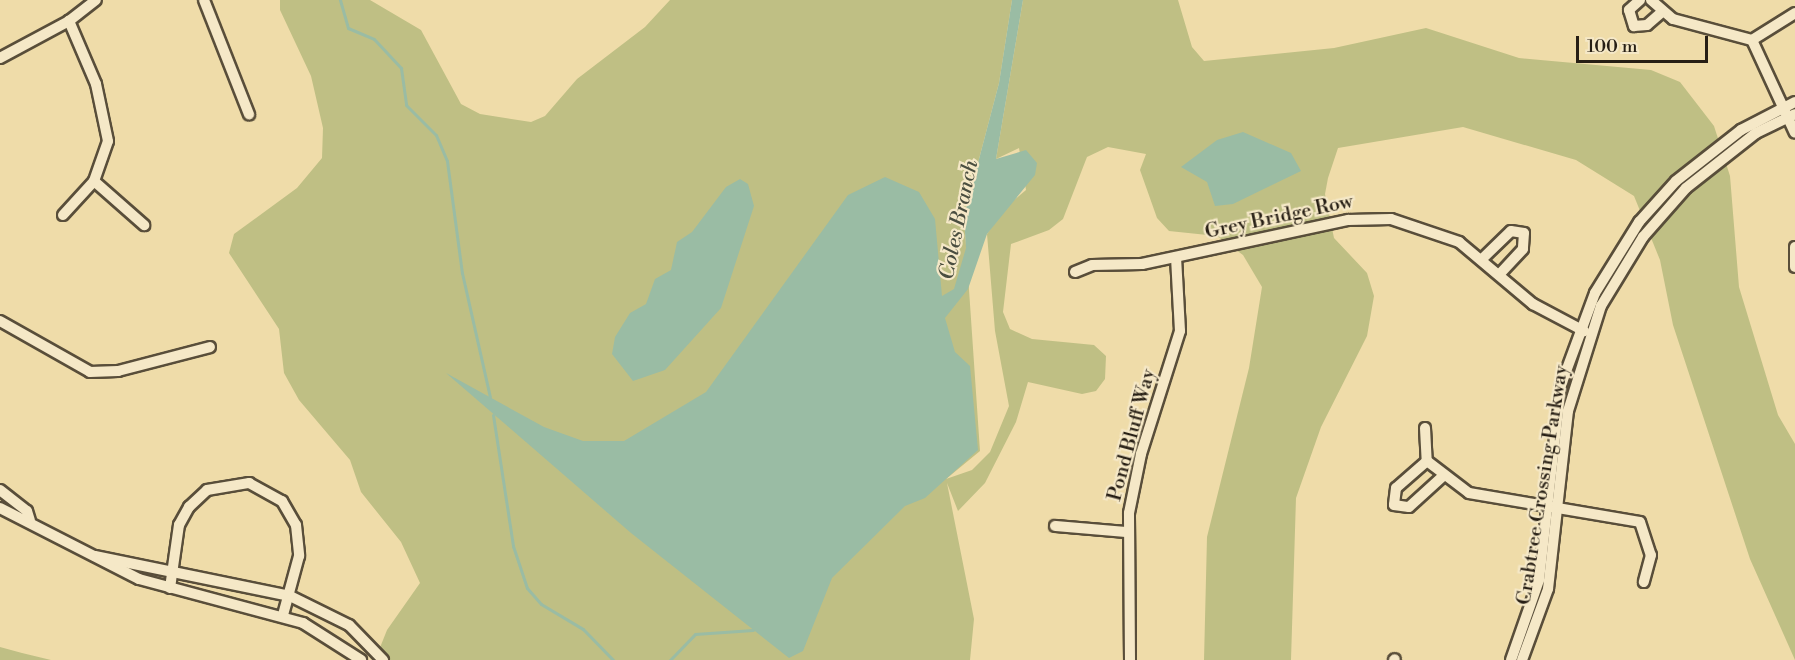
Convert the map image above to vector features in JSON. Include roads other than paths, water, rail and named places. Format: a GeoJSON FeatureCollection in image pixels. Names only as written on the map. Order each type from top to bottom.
{"type":"FeatureCollection","features":[{"type":"Feature","properties":{"kind":"street"},"geometry":{"type":"LineString","coordinates":[[0,58],[69,21],[96,0]]}},
{"type":"Feature","properties":{"kind":"street"},"geometry":{"type":"LineString","coordinates":[[204,0],[249,114]]}},
{"type":"Feature","properties":{"kind":"street"},"geometry":{"type":"LineString","coordinates":[[1640,0],[1629,10],[1634,26],[1647,25],[1662,12]]}},
{"type":"Feature","properties":{"kind":"street"},"geometry":{"type":"LineString","coordinates":[[1651,0],[1662,12],[1752,40],[1791,110],[1795,133]]}},
{"type":"Feature","properties":{"kind":"street"},"geometry":{"type":"LineString","coordinates":[[1752,40],[1795,13]]}},
{"type":"Feature","properties":{"kind":"street"},"geometry":{"type":"LineString","coordinates":[[63,215],[94,181],[106,155],[106,122],[69,21]]}},
{"type":"Feature","properties":{"kind":"street","name":"Crabtree Crossing Parkway"},"geometry":{"type":"LineString","coordinates":[[1510,660],[1535,595],[1557,402],[1611,261],[1666,191],[1727,140],[1791,110]]}},
{"type":"Feature","properties":{"kind":"street"},"geometry":{"type":"LineString","coordinates":[[94,181],[144,225]]}},
{"type":"Feature","properties":{"kind":"street","name":"Grey Bridge Row"},"geometry":{"type":"LineString","coordinates":[[1075,272],[1092,265],[1176,257],[1378,218],[1431,228],[1482,259],[1542,310],[1585,331]]}},
{"type":"Feature","properties":{"kind":"street"},"geometry":{"type":"LineString","coordinates":[[1482,259],[1511,231],[1524,233],[1523,249],[1500,274]]}},
{"type":"Feature","properties":{"kind":"street"},"geometry":{"type":"LineString","coordinates":[[1795,247],[1795,267]]}},
{"type":"Feature","properties":{"kind":"street","name":"Pond Bluff Way"},"geometry":{"type":"LineString","coordinates":[[1130,660],[1127,532],[1136,474],[1182,319],[1176,257]]}},
{"type":"Feature","properties":{"kind":"street"},"geometry":{"type":"LineString","coordinates":[[0,321],[74,367],[100,374],[210,347]]}},
{"type":"Feature","properties":{"kind":"street","name":"Crabtree Crossing Parkway"},"geometry":{"type":"LineString","coordinates":[[1522,660],[1548,590],[1559,510],[1568,411],[1585,331]]}},
{"type":"Feature","properties":{"kind":"street"},"geometry":{"type":"LineString","coordinates":[[1425,428],[1427,462],[1442,477],[1469,493],[1546,508],[1640,522],[1651,555],[1644,582]]}},
{"type":"Feature","properties":{"kind":"street"},"geometry":{"type":"LineString","coordinates":[[1427,462],[1396,488],[1394,504],[1409,507],[1442,477]]}},
{"type":"Feature","properties":{"kind":"street"},"geometry":{"type":"LineString","coordinates":[[170,588],[179,525],[196,498],[220,485],[249,483],[282,501],[296,525],[299,556],[283,615]]}},
{"type":"Feature","properties":{"kind":"street"},"geometry":{"type":"LineString","coordinates":[[0,490],[27,512],[30,521]]}},
{"type":"Feature","properties":{"kind":"street"},"geometry":{"type":"LineString","coordinates":[[0,508],[30,521],[92,556],[170,588],[283,615],[320,630],[361,660]]}},
{"type":"Feature","properties":{"kind":"street"},"geometry":{"type":"LineString","coordinates":[[1055,526],[1127,532]]}},
{"type":"Feature","properties":{"kind":"street"},"geometry":{"type":"LineString","coordinates":[[92,556],[171,570],[290,596],[349,625],[384,660]]}},
{"type":"Feature","properties":{"kind":"waterway"},"geometry":{"type":"LineString","coordinates":[[340,0],[348,28],[374,39],[401,68],[406,105],[436,135],[447,161],[462,273],[490,397]]}},
{"type":"Feature","properties":{"kind":"waterway"},"geometry":{"type":"LineString","coordinates":[[493,415],[513,546],[527,588],[541,604],[583,629],[613,660]]}},
{"type":"Feature","properties":{"kind":"waterway","name":"Coles Branch"},"geometry":{"type":"LineString","coordinates":[[670,660],[695,634],[753,630]]}}]}
